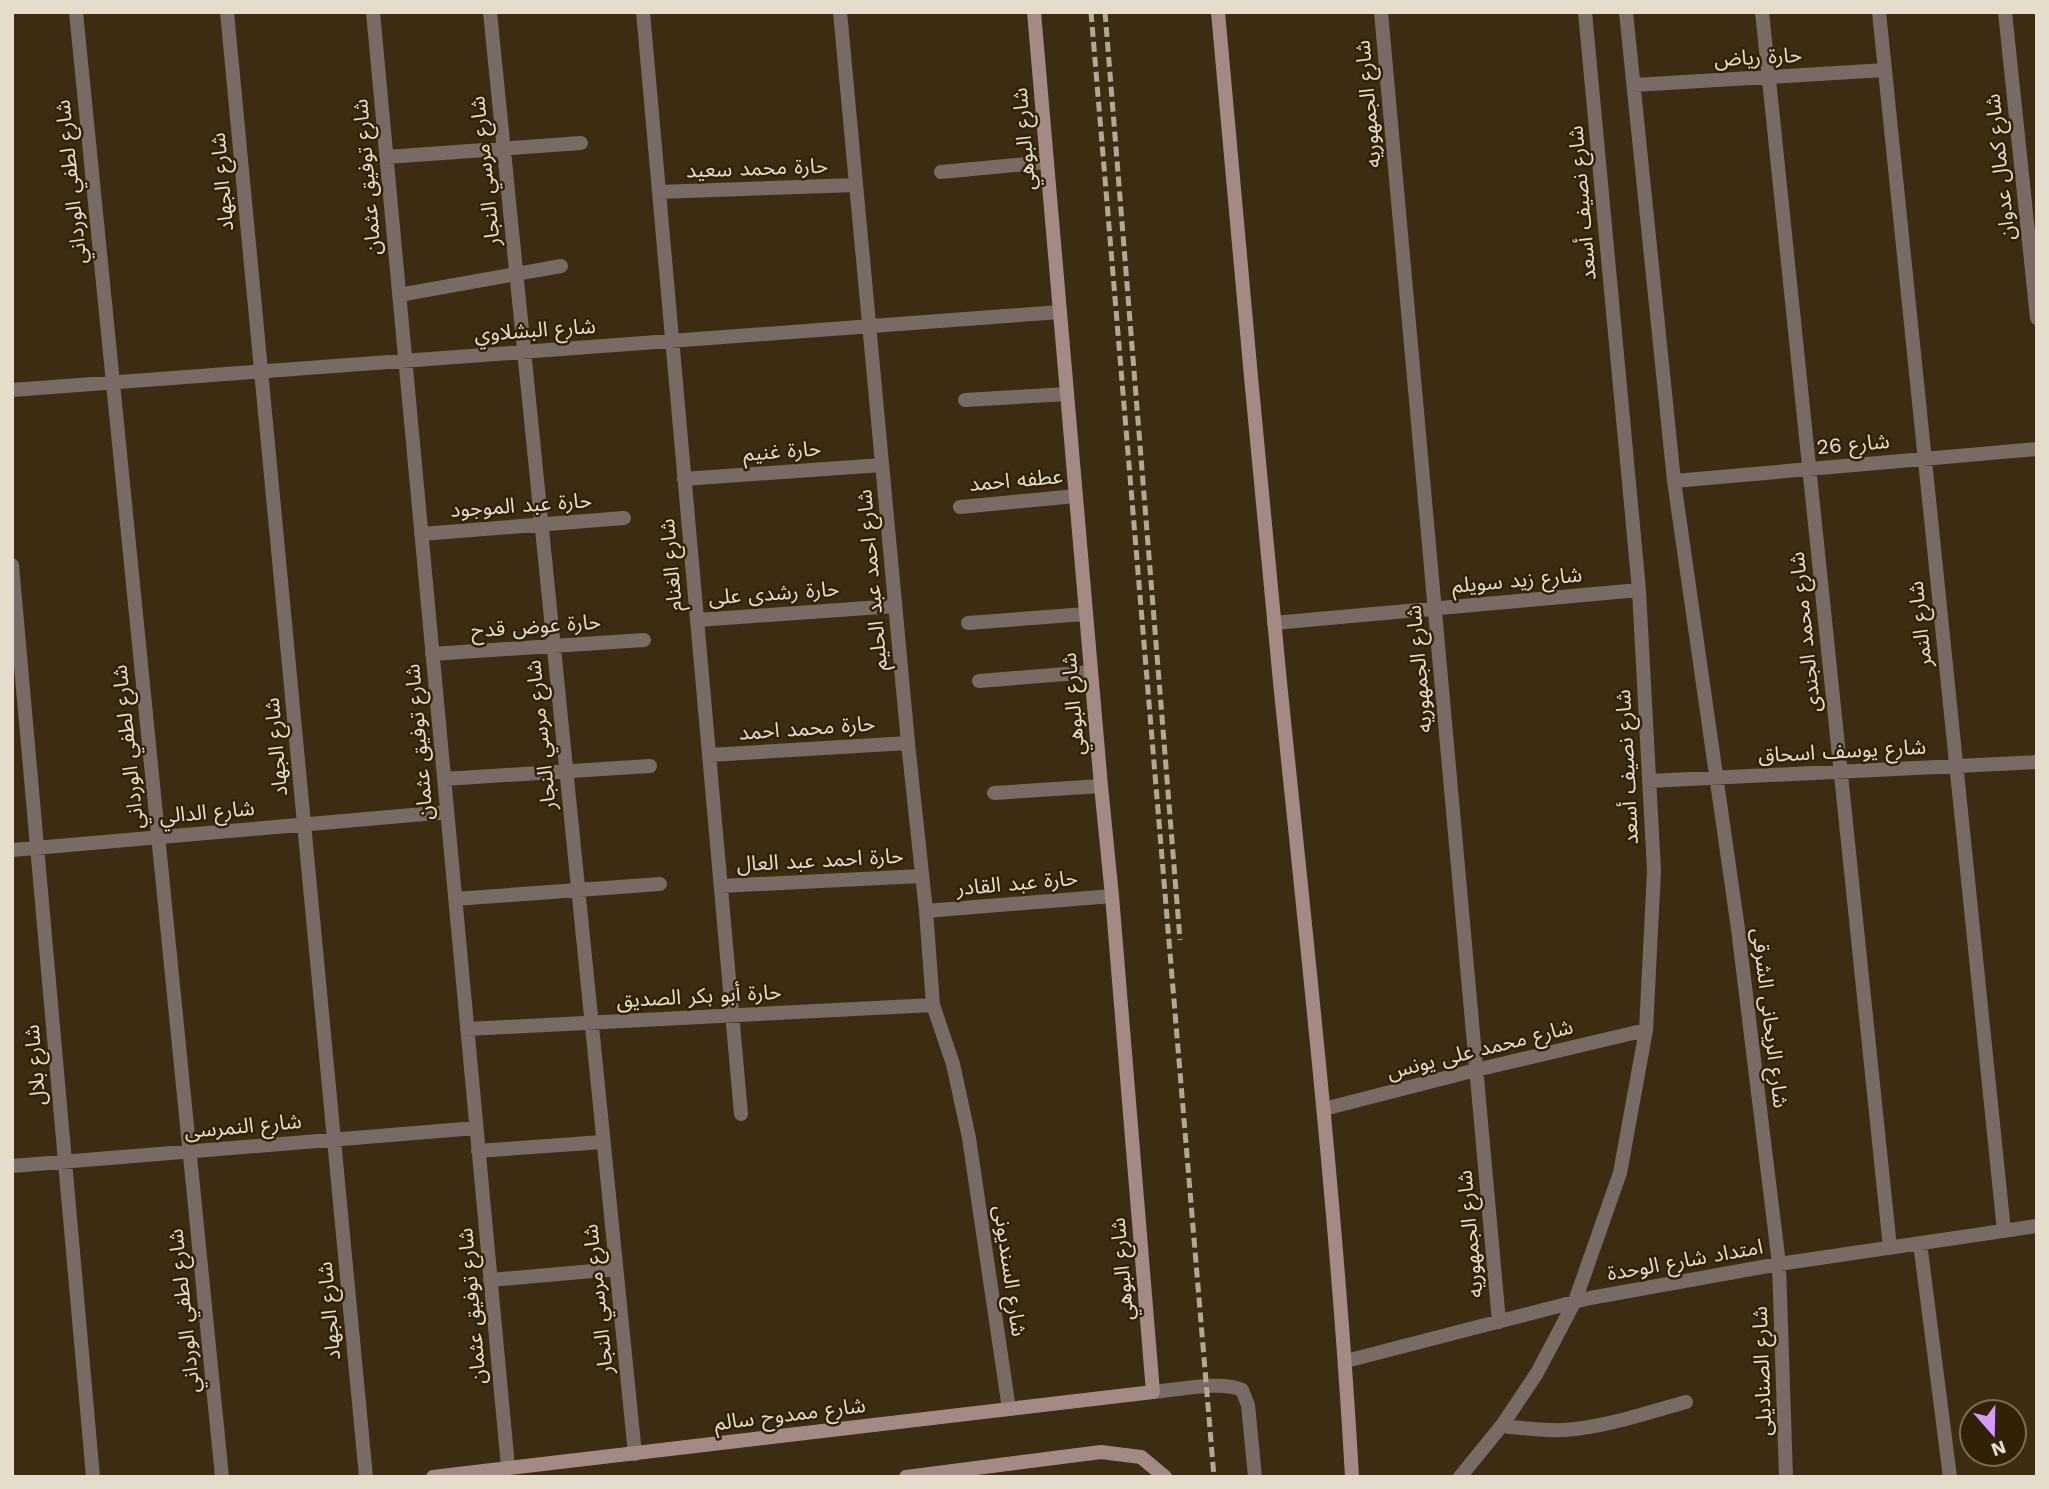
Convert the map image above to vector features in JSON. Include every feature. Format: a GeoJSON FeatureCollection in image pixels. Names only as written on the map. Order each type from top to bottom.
{"type":"FeatureCollection","features":[{"type":"Feature","properties":{"kind":"street","name":"شارع لطفي الورداني"},"geometry":{"type":"LineString","coordinates":[[76,12],[222,1477]]}},
{"type":"Feature","properties":{"kind":"street","name":"شارع الجهاد"},"geometry":{"type":"LineString","coordinates":[[227,12],[366,1477]]}},
{"type":"Feature","properties":{"kind":"street","name":"شارع توفيق عثمان"},"geometry":{"type":"LineString","coordinates":[[373,12],[508,1467]]}},
{"type":"Feature","properties":{"kind":"street","name":"شارع مرسي النجار"},"geometry":{"type":"LineString","coordinates":[[490,12],[635,1454]]}},
{"type":"Feature","properties":{"kind":"street","name":"شارع الغنام"},"geometry":{"type":"LineString","coordinates":[[643,12],[741,1114]]}},
{"type":"Feature","properties":{"kind":"street","name":"شارع احمد عبد الحليم"},"geometry":{"type":"LineString","coordinates":[[840,12],[933,1005],[953,1063],[969,1138]]}},
{"type":"Feature","properties":{"kind":"street","name":"شارع البوهي"},"geometry":{"type":"LineString","coordinates":[[1034,12],[1153,1392]]}},
{"type":"Feature","properties":{"kind":"street"},"geometry":{"type":"LineString","coordinates":[[1218,12],[1274,623],[1324,1109],[1346,1362],[1352,1477]]}},
{"type":"Feature","properties":{"kind":"street","name":"شارع الجمهوريه"},"geometry":{"type":"LineString","coordinates":[[1381,12],[1499,1322]]}},
{"type":"Feature","properties":{"kind":"street","name":"شارع نصيف أسعد"},"geometry":{"type":"LineString","coordinates":[[1460,1477],[1503,1424],[1537,1373],[1575,1301],[1620,1173],[1646,1030],[1654,871],[1639,590],[1585,12]]}},
{"type":"Feature","properties":{"kind":"street"},"geometry":{"type":"LineString","coordinates":[[1626,12],[1674,481],[1715,778]]}},
{"type":"Feature","properties":{"kind":"street","name":"شارع محمد الجندى"},"geometry":{"type":"LineString","coordinates":[[1762,12],[1890,1248]]}},
{"type":"Feature","properties":{"kind":"street","name":"شارع النمر"},"geometry":{"type":"LineString","coordinates":[[1879,12],[2004,1231]]}},
{"type":"Feature","properties":{"kind":"street","name":"شارع كمال عدوان"},"geometry":{"type":"LineString","coordinates":[[2005,12],[2037,318]]}},
{"type":"Feature","properties":{"kind":"street","name":"حارة رياض"},"geometry":{"type":"LineString","coordinates":[[1634,85],[1885,70]]}},
{"type":"Feature","properties":{"kind":"street"},"geometry":{"type":"LineString","coordinates":[[387,157],[581,143]]}},
{"type":"Feature","properties":{"kind":"street"},"geometry":{"type":"LineString","coordinates":[[941,172],[1047,162]]}},
{"type":"Feature","properties":{"kind":"street","name":"حارة محمد سعيد"},"geometry":{"type":"LineString","coordinates":[[659,192],[856,185]]}},
{"type":"Feature","properties":{"kind":"street"},"geometry":{"type":"LineString","coordinates":[[399,295],[561,266]]}},
{"type":"Feature","properties":{"kind":"street","name":"شارع البشلاوي"},"geometry":{"type":"LineString","coordinates":[[12,390],[1060,312]]}},
{"type":"Feature","properties":{"kind":"street"},"geometry":{"type":"LineString","coordinates":[[965,400],[1067,394]]}},
{"type":"Feature","properties":{"kind":"street","name":"شارع 26"},"geometry":{"type":"LineString","coordinates":[[1674,481],[2037,449]]}},
{"type":"Feature","properties":{"kind":"street","name":"حارة غنيم"},"geometry":{"type":"LineString","coordinates":[[684,479],[882,465]]}},
{"type":"Feature","properties":{"kind":"street","name":"عطفه احمد"},"geometry":{"type":"LineString","coordinates":[[960,507],[1076,496]]}},
{"type":"Feature","properties":{"kind":"street","name":"حارة عبد الموجود"},"geometry":{"type":"LineString","coordinates":[[421,534],[624,518]]}},
{"type":"Feature","properties":{"kind":"street","name":"شارع بلال"},"geometry":{"type":"LineString","coordinates":[[12,565],[93,1477]]}},
{"type":"Feature","properties":{"kind":"street","name":"شارع زيد سويلم"},"geometry":{"type":"LineString","coordinates":[[1274,623],[1639,590]]}},
{"type":"Feature","properties":{"kind":"street","name":"حارة رشدى على"},"geometry":{"type":"LineString","coordinates":[[696,620],[895,606]]}},
{"type":"Feature","properties":{"kind":"street"},"geometry":{"type":"LineString","coordinates":[[968,623],[1086,614]]}},
{"type":"Feature","properties":{"kind":"street","name":"حارة عوض قدح"},"geometry":{"type":"LineString","coordinates":[[432,654],[644,640]]}},
{"type":"Feature","properties":{"kind":"street"},"geometry":{"type":"LineString","coordinates":[[979,681],[1091,671]]}},
{"type":"Feature","properties":{"kind":"street","name":"حارة محمد احمد"},"geometry":{"type":"LineString","coordinates":[[709,755],[908,743]]}},
{"type":"Feature","properties":{"kind":"street","name":"شارع يوسف اسحاق"},"geometry":{"type":"LineString","coordinates":[[1649,781],[2037,762]]}},
{"type":"Feature","properties":{"kind":"street"},"geometry":{"type":"LineString","coordinates":[[444,779],[650,766]]}},
{"type":"Feature","properties":{"kind":"street","name":"شارع الريحانى الشرقى"},"geometry":{"type":"LineString","coordinates":[[1715,778],[1738,929],[1779,1264]]}},
{"type":"Feature","properties":{"kind":"street"},"geometry":{"type":"LineString","coordinates":[[994,793],[1101,786]]}},
{"type":"Feature","properties":{"kind":"street","name":"شارع الدالي"},"geometry":{"type":"LineString","coordinates":[[12,850],[447,812]]}},
{"type":"Feature","properties":{"kind":"street","name":"حارة احمد عبد العال"},"geometry":{"type":"LineString","coordinates":[[720,886],[921,876]]}},
{"type":"Feature","properties":{"kind":"street"},"geometry":{"type":"LineString","coordinates":[[455,899],[660,884]]}},
{"type":"Feature","properties":{"kind":"street","name":"حارة عبد القادر"},"geometry":{"type":"LineString","coordinates":[[926,911],[1112,896]]}},
{"type":"Feature","properties":{"kind":"street","name":"حارة أبو بكر الصديق"},"geometry":{"type":"LineString","coordinates":[[467,1029],[933,1005]]}},
{"type":"Feature","properties":{"kind":"street","name":"شارع محمد على يونس"},"geometry":{"type":"LineString","coordinates":[[1324,1109],[1646,1030]]}},
{"type":"Feature","properties":{"kind":"street","name":"شارع النمرسى"},"geometry":{"type":"LineString","coordinates":[[12,1166],[476,1128]]}},
{"type":"Feature","properties":{"kind":"street","name":"شارع السنديونى"},"geometry":{"type":"LineString","coordinates":[[969,1138],[1009,1409]]}},
{"type":"Feature","properties":{"kind":"street"},"geometry":{"type":"LineString","coordinates":[[478,1151],[603,1142]]}},
{"type":"Feature","properties":{"kind":"street","name":"امتداد شارع الوحدة"},"geometry":{"type":"LineString","coordinates":[[1346,1362],[1575,1301],[1779,1264],[2037,1226]]}},
{"type":"Feature","properties":{"kind":"street"},"geometry":{"type":"LineString","coordinates":[[1920,1244],[1950,1477]]}},
{"type":"Feature","properties":{"kind":"street","name":"شارع الصناديلى"},"geometry":{"type":"LineString","coordinates":[[1779,1264],[1786,1477]]}},
{"type":"Feature","properties":{"kind":"street"},"geometry":{"type":"LineString","coordinates":[[491,1280],[616,1269]]}},
{"type":"Feature","properties":{"kind":"street"},"geometry":{"type":"LineString","coordinates":[[1153,1392],[1223,1385],[1242,1390],[1248,1405],[1255,1477]]}},
{"type":"Feature","properties":{"kind":"street","name":"شارع ممدوح سالم"},"geometry":{"type":"LineString","coordinates":[[433,1477],[1153,1392]]}},
{"type":"Feature","properties":{"kind":"street"},"geometry":{"type":"LineString","coordinates":[[1503,1424],[1509,1427],[1562,1430],[1588,1427],[1686,1402]]}},
{"type":"Feature","properties":{"kind":"street"},"geometry":{"type":"LineString","coordinates":[[906,1477],[981,1472],[1101,1452],[1141,1457],[1166,1477]]}},
{"type":"Feature","properties":{"kind":"railway"},"geometry":{"type":"LineString","coordinates":[[1091,12],[1214,1477]]}},
{"type":"Feature","properties":{"kind":"railway"},"geometry":{"type":"LineString","coordinates":[[1105,12],[1180,940]]}}]}
